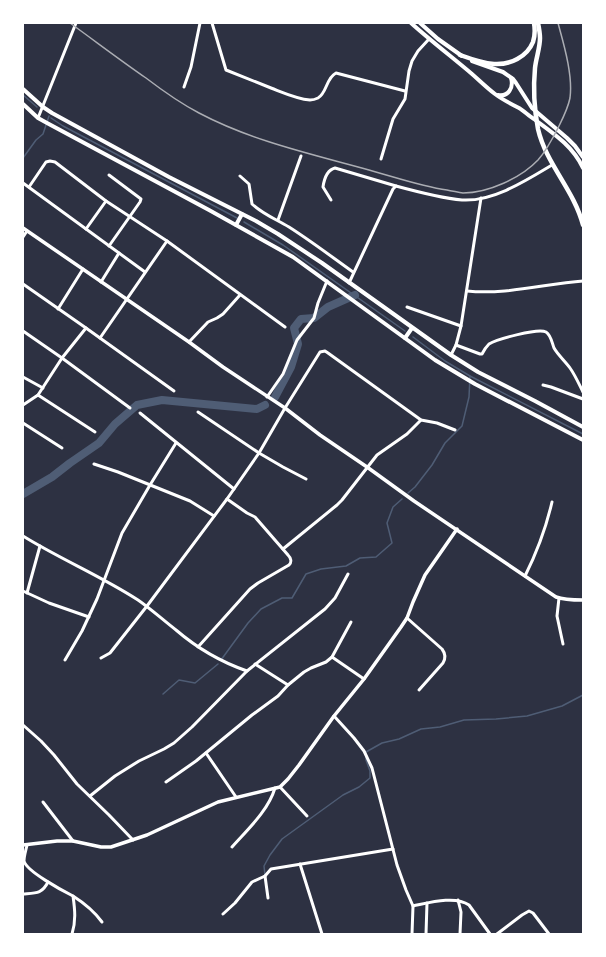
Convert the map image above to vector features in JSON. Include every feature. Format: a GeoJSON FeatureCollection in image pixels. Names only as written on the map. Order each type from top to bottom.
{"type":"FeatureCollection","features":[{"type":"Feature","properties":{"kind":"main road"},"geometry":{"type":"LineString","coordinates":[[411,23],[494,94],[559,134],[575,146],[583,157]]}},
{"type":"Feature","properties":{"kind":"main road"},"geometry":{"type":"LineString","coordinates":[[420,23],[460,55],[469,60],[499,71],[516,83],[532,108],[559,134],[570,147],[583,168]]}},
{"type":"Feature","properties":{"kind":"main road"},"geometry":{"type":"LineString","coordinates":[[460,55],[479,61],[496,64],[504,64],[513,61],[522,56],[529,49],[534,35],[534,23]]}},
{"type":"Feature","properties":{"kind":"main road"},"geometry":{"type":"LineString","coordinates":[[538,23],[540,38],[534,79],[534,104],[539,130],[543,145],[552,165],[574,201],[581,216],[583,225]]}},
{"type":"Feature","properties":{"kind":"main road"},"geometry":{"type":"LineString","coordinates":[[494,94],[501,96],[508,93],[512,86],[512,82],[508,76]]}},
{"type":"Feature","properties":{"kind":"main road"},"geometry":{"type":"LineString","coordinates":[[23,89],[43,108],[163,174],[278,234],[451,355],[478,372],[583,427]]}},
{"type":"Feature","properties":{"kind":"main road"},"geometry":{"type":"LineString","coordinates":[[23,104],[46,124],[293,257],[435,360],[462,377],[583,440]]}},
{"type":"Feature","properties":{"kind":"main road"},"geometry":{"type":"LineString","coordinates":[[236,225],[242,214]]}},
{"type":"Feature","properties":{"kind":"main road"},"geometry":{"type":"LineString","coordinates":[[405,338],[412,328]]}},
{"type":"Feature","properties":{"kind":"street"},"geometry":{"type":"LineString","coordinates":[[38,118],[76,23]]}},
{"type":"Feature","properties":{"kind":"street"},"geometry":{"type":"LineString","coordinates":[[184,87],[191,68],[200,23]]}},
{"type":"Feature","properties":{"kind":"street"},"geometry":{"type":"LineString","coordinates":[[212,23],[226,70],[289,95],[310,100],[316,99],[322,94],[330,79],[336,73],[405,91]]}},
{"type":"Feature","properties":{"kind":"street"},"geometry":{"type":"LineString","coordinates":[[381,159],[393,119],[404,99],[412,61],[418,51],[429,39]]}},
{"type":"Feature","properties":{"kind":"street"},"geometry":{"type":"LineString","coordinates":[[278,220],[301,156]]}},
{"type":"Feature","properties":{"kind":"street"},"geometry":{"type":"LineString","coordinates":[[29,187],[46,162],[55,162],[106,201],[167,241],[285,327]]}},
{"type":"Feature","properties":{"kind":"street"},"geometry":{"type":"LineString","coordinates":[[331,200],[323,187],[328,172],[335,168],[396,186],[441,197],[463,200],[481,198],[506,191],[552,165]]}},
{"type":"Feature","properties":{"kind":"street"},"geometry":{"type":"LineString","coordinates":[[109,175],[141,199],[109,246]]}},
{"type":"Feature","properties":{"kind":"street"},"geometry":{"type":"LineString","coordinates":[[240,176],[249,184],[252,204],[265,214],[278,220],[307,239],[354,272]]}},
{"type":"Feature","properties":{"kind":"street"},"geometry":{"type":"LineString","coordinates":[[23,183],[145,272]]}},
{"type":"Feature","properties":{"kind":"street"},"geometry":{"type":"LineString","coordinates":[[349,283],[393,189],[396,186]]}},
{"type":"Feature","properties":{"kind":"street"},"geometry":{"type":"LineString","coordinates":[[451,355],[456,345],[461,326],[481,198]]}},
{"type":"Feature","properties":{"kind":"street"},"geometry":{"type":"LineString","coordinates":[[86,229],[106,201]]}},
{"type":"Feature","properties":{"kind":"street"},"geometry":{"type":"LineString","coordinates":[[23,228],[223,367],[285,408],[320,435],[414,501],[525,576],[559,598],[583,600]]}},
{"type":"Feature","properties":{"kind":"street"},"geometry":{"type":"LineString","coordinates":[[23,237],[27,231]]}},
{"type":"Feature","properties":{"kind":"street"},"geometry":{"type":"LineString","coordinates":[[100,338],[167,241]]}},
{"type":"Feature","properties":{"kind":"street"},"geometry":{"type":"LineString","coordinates":[[101,283],[119,253]]}},
{"type":"Feature","properties":{"kind":"street"},"geometry":{"type":"LineString","coordinates":[[58,309],[83,269]]}},
{"type":"Feature","properties":{"kind":"street"},"geometry":{"type":"LineString","coordinates":[[267,397],[283,374],[297,340],[314,318],[327,281]]}},
{"type":"Feature","properties":{"kind":"street"},"geometry":{"type":"LineString","coordinates":[[467,291],[510,291],[583,281]]}},
{"type":"Feature","properties":{"kind":"street"},"geometry":{"type":"LineString","coordinates":[[23,284],[174,392]]}},
{"type":"Feature","properties":{"kind":"street"},"geometry":{"type":"LineString","coordinates":[[188,342],[208,322],[223,314],[240,295]]}},
{"type":"Feature","properties":{"kind":"street"},"geometry":{"type":"LineString","coordinates":[[406,307],[461,326]]}},
{"type":"Feature","properties":{"kind":"street"},"geometry":{"type":"LineString","coordinates":[[23,405],[38,395],[62,358],[86,328]]}},
{"type":"Feature","properties":{"kind":"street"},"geometry":{"type":"LineString","coordinates":[[23,331],[130,408]]}},
{"type":"Feature","properties":{"kind":"street"},"geometry":{"type":"LineString","coordinates":[[456,345],[482,354],[490,343],[497,340],[536,331],[545,331],[549,334],[554,348],[559,356],[569,366],[583,392]]}},
{"type":"Feature","properties":{"kind":"street"},"geometry":{"type":"LineString","coordinates":[[101,658],[110,653],[227,499],[259,453],[320,352],[325,351],[421,420],[437,423],[455,430]]}},
{"type":"Feature","properties":{"kind":"street"},"geometry":{"type":"LineString","coordinates":[[23,377],[43,388]]}},
{"type":"Feature","properties":{"kind":"street"},"geometry":{"type":"LineString","coordinates":[[542,385],[583,399]]}},
{"type":"Feature","properties":{"kind":"street"},"geometry":{"type":"LineString","coordinates":[[38,395],[95,432]]}},
{"type":"Feature","properties":{"kind":"street"},"geometry":{"type":"LineString","coordinates":[[198,412],[259,453],[306,479]]}},
{"type":"Feature","properties":{"kind":"street"},"geometry":{"type":"LineString","coordinates":[[140,413],[234,489]]}},
{"type":"Feature","properties":{"kind":"street"},"geometry":{"type":"LineString","coordinates":[[283,549],[337,505],[377,456],[407,434],[421,420]]}},
{"type":"Feature","properties":{"kind":"street"},"geometry":{"type":"LineString","coordinates":[[23,424],[62,448]]}},
{"type":"Feature","properties":{"kind":"street"},"geometry":{"type":"LineString","coordinates":[[65,660],[82,631],[97,600],[122,533],[176,443]]}},
{"type":"Feature","properties":{"kind":"street"},"geometry":{"type":"LineString","coordinates":[[94,464],[190,501],[214,516]]}},
{"type":"Feature","properties":{"kind":"street"},"geometry":{"type":"LineString","coordinates":[[198,647],[250,589],[289,565],[291,561],[290,557],[255,517],[246,513],[227,499]]}},
{"type":"Feature","properties":{"kind":"street"},"geometry":{"type":"LineString","coordinates":[[525,576],[544,532],[552,502]]}},
{"type":"Feature","properties":{"kind":"street"},"geometry":{"type":"LineString","coordinates":[[102,922],[98,916],[73,896],[48,882],[27,866],[24,862],[25,845],[73,841],[106,847],[120,844],[147,834],[225,799],[280,787],[299,765],[401,628],[407,618],[425,575],[457,529]]}},
{"type":"Feature","properties":{"kind":"street"},"geometry":{"type":"LineString","coordinates":[[23,536],[105,580],[147,606],[176,631],[198,647],[247,671]]}},
{"type":"Feature","properties":{"kind":"street"},"geometry":{"type":"LineString","coordinates":[[27,593],[40,546]]}},
{"type":"Feature","properties":{"kind":"street"},"geometry":{"type":"LineString","coordinates":[[90,796],[122,771],[174,743],[192,727],[247,671],[325,609],[335,598],[348,574]]}},
{"type":"Feature","properties":{"kind":"street"},"geometry":{"type":"LineString","coordinates":[[23,591],[49,603],[89,617]]}},
{"type":"Feature","properties":{"kind":"street"},"geometry":{"type":"LineString","coordinates":[[559,598],[557,616],[563,644]]}},
{"type":"Feature","properties":{"kind":"street"},"geometry":{"type":"LineString","coordinates":[[407,618],[442,649],[445,655],[443,663],[419,690]]}},
{"type":"Feature","properties":{"kind":"street"},"geometry":{"type":"LineString","coordinates":[[166,782],[196,762],[308,670],[332,658],[351,622]]}},
{"type":"Feature","properties":{"kind":"street"},"geometry":{"type":"LineString","coordinates":[[332,658],[364,679]]}},
{"type":"Feature","properties":{"kind":"street"},"geometry":{"type":"LineString","coordinates":[[255,664],[288,685]]}},
{"type":"Feature","properties":{"kind":"street"},"geometry":{"type":"LineString","coordinates":[[334,716],[364,751],[374,774],[393,850],[406,890],[413,906],[412,934]]}},
{"type":"Feature","properties":{"kind":"street"},"geometry":{"type":"LineString","coordinates":[[23,725],[41,741],[78,784],[133,840]]}},
{"type":"Feature","properties":{"kind":"street"},"geometry":{"type":"LineString","coordinates":[[206,754],[236,797]]}},
{"type":"Feature","properties":{"kind":"street"},"geometry":{"type":"LineString","coordinates":[[280,787],[307,816]]}},
{"type":"Feature","properties":{"kind":"street"},"geometry":{"type":"LineString","coordinates":[[232,847],[266,808],[272,798],[275,788]]}},
{"type":"Feature","properties":{"kind":"street"},"geometry":{"type":"LineString","coordinates":[[43,802],[73,841]]}},
{"type":"Feature","properties":{"kind":"street"},"geometry":{"type":"LineString","coordinates":[[223,914],[252,882],[265,876],[272,869],[393,850]]}},
{"type":"Feature","properties":{"kind":"street"},"geometry":{"type":"LineString","coordinates":[[300,864],[322,934]]}},
{"type":"Feature","properties":{"kind":"street"},"geometry":{"type":"LineString","coordinates":[[265,876],[268,898]]}},
{"type":"Feature","properties":{"kind":"street"},"geometry":{"type":"LineString","coordinates":[[23,894],[42,891],[48,882]]}},
{"type":"Feature","properties":{"kind":"street"},"geometry":{"type":"LineString","coordinates":[[72,934],[75,915],[73,896]]}},
{"type":"Feature","properties":{"kind":"street"},"geometry":{"type":"LineString","coordinates":[[413,906],[449,900],[464,902],[469,905],[490,934]]}},
{"type":"Feature","properties":{"kind":"street"},"geometry":{"type":"LineString","coordinates":[[458,900],[460,912],[460,934]]}},
{"type":"Feature","properties":{"kind":"street"},"geometry":{"type":"LineString","coordinates":[[426,934],[427,903]]}},
{"type":"Feature","properties":{"kind":"street"},"geometry":{"type":"LineString","coordinates":[[497,934],[529,911],[533,913],[549,934]]}},
{"type":"Feature","properties":{"kind":"waterway"},"geometry":{"type":"LineString","coordinates":[[23,95],[37,107]]}},
{"type":"Feature","properties":{"kind":"waterway"},"geometry":{"type":"LineString","coordinates":[[23,158],[36,140],[43,134],[49,116]]}},
{"type":"Feature","properties":{"kind":"waterway"},"geometry":{"type":"LineString","coordinates":[[51,118],[63,126],[237,218]]}},
{"type":"Feature","properties":{"kind":"waterway"},"geometry":{"type":"LineString","coordinates":[[244,222],[283,245],[405,331]]}},
{"type":"Feature","properties":{"kind":"waterway"},"geometry":{"type":"LineString","coordinates":[[275,397],[291,367],[298,344],[294,328],[301,319],[314,318],[328,307],[355,295]]}},
{"type":"Feature","properties":{"kind":"waterway"},"geometry":{"type":"LineString","coordinates":[[413,337],[445,361],[470,376],[583,434]]}},
{"type":"Feature","properties":{"kind":"waterway"},"geometry":{"type":"LineString","coordinates":[[408,493],[415,487],[432,465],[445,443],[462,426],[469,397],[470,376]]}},
{"type":"Feature","properties":{"kind":"waterway"},"geometry":{"type":"LineString","coordinates":[[23,494],[52,477],[99,443],[115,424],[137,405],[162,400],[257,409],[265,405]]}},
{"type":"Feature","properties":{"kind":"waterway"},"geometry":{"type":"LineString","coordinates":[[221,660],[248,623],[261,609],[282,598],[292,598],[306,574],[321,569],[346,566],[360,558],[376,557],[392,543],[387,523],[393,507],[402,499]]}},
{"type":"Feature","properties":{"kind":"waterway"},"geometry":{"type":"LineString","coordinates":[[163,694],[179,680],[195,683],[218,664]]}},
{"type":"Feature","properties":{"kind":"waterway"},"geometry":{"type":"LineString","coordinates":[[366,752],[382,743],[399,739],[421,729],[440,727],[464,720],[527,716],[562,706],[583,695]]}},
{"type":"Feature","properties":{"kind":"waterway"},"geometry":{"type":"LineString","coordinates":[[265,875],[264,866],[282,839],[343,795],[359,787],[370,778],[370,771],[366,756]]}},
{"type":"Feature","properties":{"kind":"railway"},"geometry":{"type":"LineString","coordinates":[[70,23],[172,97],[219,123],[282,146],[417,184],[463,193],[493,187],[523,173],[538,160],[552,139],[567,109],[571,89],[567,60],[558,23]]}}]}
